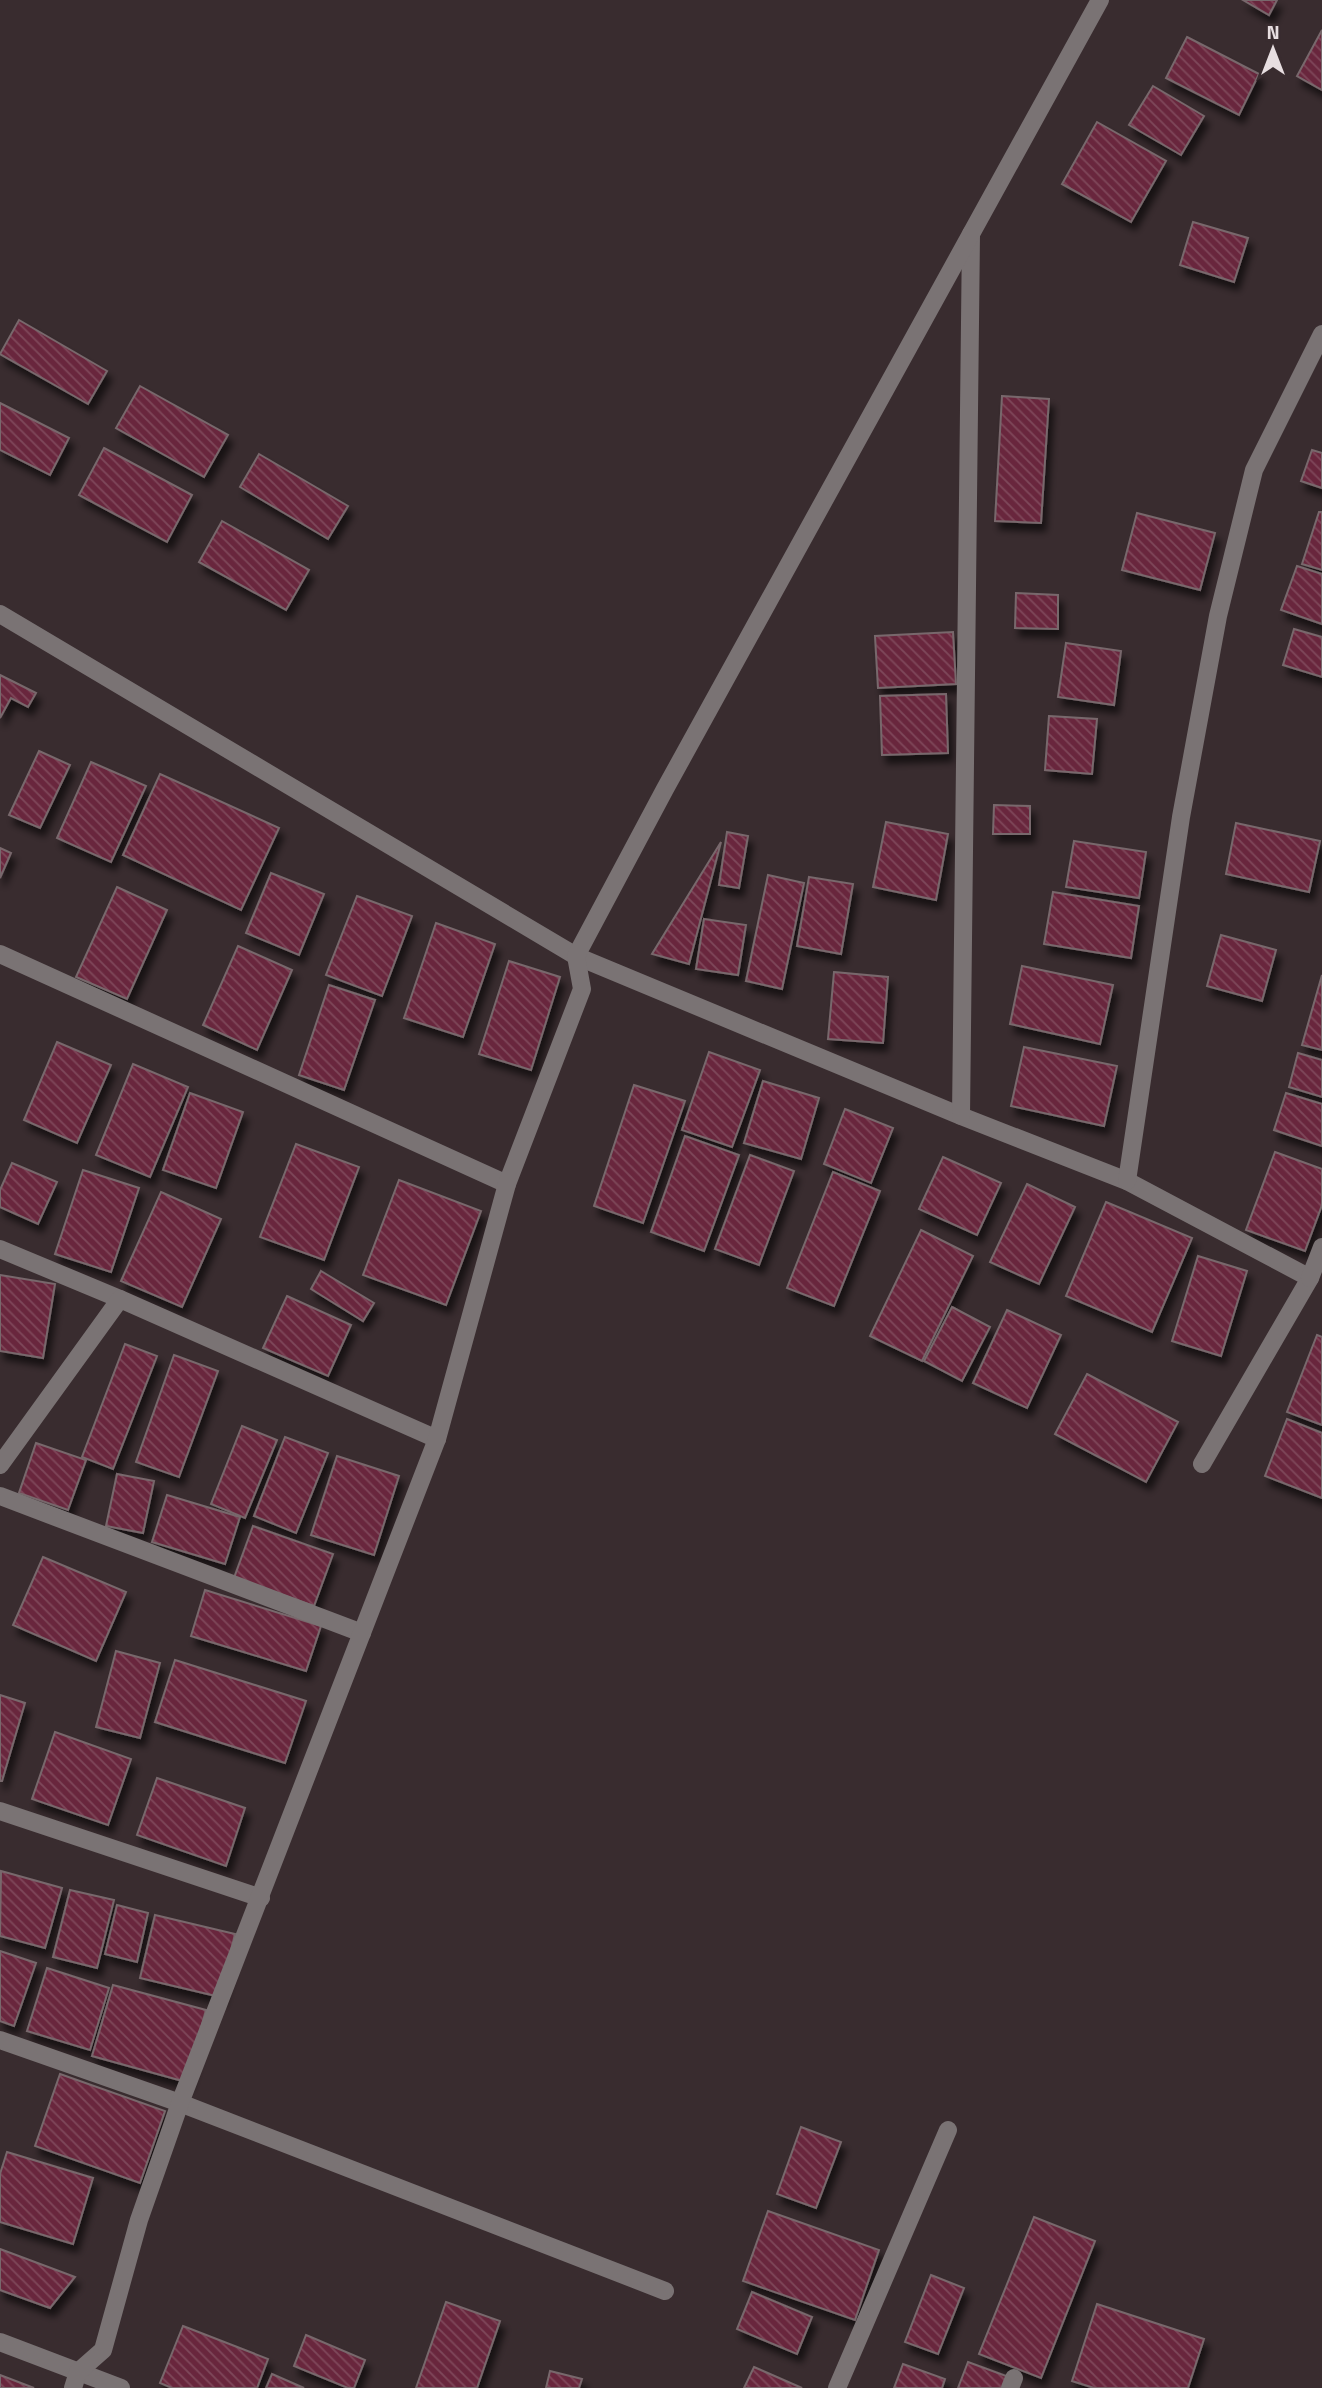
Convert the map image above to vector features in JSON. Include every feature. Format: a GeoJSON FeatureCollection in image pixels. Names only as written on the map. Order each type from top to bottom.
{"type":"FeatureCollection","features":[{"type":"Feature","properties":{"kind":"street"},"geometry":{"type":"LineString","coordinates":[[75,2380],[103,2350],[139,2220],[180,2103],[437,1439],[507,1184],[582,989],[576,956],[665,789],[1100,0]]}},
{"type":"Feature","properties":{"kind":"street"},"geometry":{"type":"LineString","coordinates":[[961,1116],[971,232]]}},
{"type":"Feature","properties":{"kind":"street"},"geometry":{"type":"LineString","coordinates":[[1127,1181],[1181,817],[1218,616],[1254,470],[1322,334]]}},
{"type":"Feature","properties":{"kind":"street"},"geometry":{"type":"LineString","coordinates":[[0,614],[576,956],[961,1116],[1127,1181],[1310,1279]]}},
{"type":"Feature","properties":{"kind":"street"},"geometry":{"type":"LineString","coordinates":[[0,954],[507,1184]]}},
{"type":"Feature","properties":{"kind":"street"},"geometry":{"type":"LineString","coordinates":[[1202,1464],[1310,1279],[1322,1247]]}},
{"type":"Feature","properties":{"kind":"street"},"geometry":{"type":"LineString","coordinates":[[0,1249],[437,1439]]}},
{"type":"Feature","properties":{"kind":"street"},"geometry":{"type":"LineString","coordinates":[[0,1465],[120,1299]]}},
{"type":"Feature","properties":{"kind":"street"},"geometry":{"type":"LineString","coordinates":[[0,1496],[362,1633]]}},
{"type":"Feature","properties":{"kind":"street"},"geometry":{"type":"LineString","coordinates":[[0,1811],[261,1898]]}},
{"type":"Feature","properties":{"kind":"street"},"geometry":{"type":"LineString","coordinates":[[0,2040],[180,2103],[665,2291]]}},
{"type":"Feature","properties":{"kind":"street"},"geometry":{"type":"LineString","coordinates":[[837,2388],[948,2130]]}},
{"type":"Feature","properties":{"kind":"street"},"geometry":{"type":"LineString","coordinates":[[0,2342],[75,2380],[121,2388]]}},
{"type":"Feature","properties":{"kind":"building"},"geometry":{"type":"Polygon","coordinates":[[[1243,0],[1277,0],[1269,15],[1243,0]]]}},
{"type":"Feature","properties":{"kind":"building"},"geometry":{"type":"Polygon","coordinates":[[[1322,30],[1322,90],[1297,76],[1322,30]]]}},
{"type":"Feature","properties":{"kind":"building"},"geometry":{"type":"Polygon","coordinates":[[[1187,37],[1259,74],[1239,115],[1166,78],[1187,37]]]}},
{"type":"Feature","properties":{"kind":"building"},"geometry":{"type":"Polygon","coordinates":[[[1153,86],[1204,116],[1181,155],[1129,125],[1153,86]]]}},
{"type":"Feature","properties":{"kind":"building"},"geometry":{"type":"Polygon","coordinates":[[[1097,122],[1166,161],[1131,222],[1062,184],[1097,122]]]}},
{"type":"Feature","properties":{"kind":"building"},"geometry":{"type":"Polygon","coordinates":[[[1193,222],[1248,238],[1234,282],[1180,265],[1193,222]]]}},
{"type":"Feature","properties":{"kind":"building"},"geometry":{"type":"Polygon","coordinates":[[[19,320],[107,371],[88,404],[0,354],[19,320]]]}},
{"type":"Feature","properties":{"kind":"building"},"geometry":{"type":"Polygon","coordinates":[[[140,386],[228,435],[204,477],[116,428],[140,386]]]}},
{"type":"Feature","properties":{"kind":"building"},"geometry":{"type":"Polygon","coordinates":[[[1002,396],[1049,399],[1041,523],[995,521],[1002,396]]]}},
{"type":"Feature","properties":{"kind":"building"},"geometry":{"type":"Polygon","coordinates":[[[0,403],[69,438],[50,475],[0,450],[0,403]]]}},
{"type":"Feature","properties":{"kind":"building"},"geometry":{"type":"Polygon","coordinates":[[[104,448],[192,495],[167,542],[79,495],[104,448]]]}},
{"type":"Feature","properties":{"kind":"building"},"geometry":{"type":"Polygon","coordinates":[[[1312,450],[1322,453],[1322,488],[1301,481],[1312,450]]]}},
{"type":"Feature","properties":{"kind":"building"},"geometry":{"type":"Polygon","coordinates":[[[259,454],[348,506],[328,539],[240,487],[259,454]]]}},
{"type":"Feature","properties":{"kind":"building"},"geometry":{"type":"Polygon","coordinates":[[[1319,512],[1322,512],[1322,570],[1302,564],[1319,512]]]}},
{"type":"Feature","properties":{"kind":"building"},"geometry":{"type":"Polygon","coordinates":[[[1137,513],[1215,533],[1200,590],[1122,570],[1137,513]]]}},
{"type":"Feature","properties":{"kind":"building"},"geometry":{"type":"Polygon","coordinates":[[[222,521],[309,570],[286,610],[199,562],[222,521]]]}},
{"type":"Feature","properties":{"kind":"building"},"geometry":{"type":"Polygon","coordinates":[[[1297,566],[1322,574],[1322,624],[1281,610],[1297,566]]]}},
{"type":"Feature","properties":{"kind":"building"},"geometry":{"type":"Polygon","coordinates":[[[1016,593],[1058,595],[1058,629],[1015,628],[1016,593]]]}},
{"type":"Feature","properties":{"kind":"building"},"geometry":{"type":"Polygon","coordinates":[[[1294,629],[1322,637],[1322,677],[1283,665],[1294,629]]]}},
{"type":"Feature","properties":{"kind":"building"},"geometry":{"type":"Polygon","coordinates":[[[953,632],[956,684],[878,688],[875,636],[953,632]]]}},
{"type":"Feature","properties":{"kind":"building"},"geometry":{"type":"Polygon","coordinates":[[[1066,643],[1121,651],[1114,705],[1058,697],[1066,643]]]}},
{"type":"Feature","properties":{"kind":"building"},"geometry":{"type":"Polygon","coordinates":[[[0,675],[36,693],[28,707],[11,698],[0,718],[0,675]]]}},
{"type":"Feature","properties":{"kind":"building"},"geometry":{"type":"Polygon","coordinates":[[[946,694],[948,753],[882,755],[880,696],[946,694]]]}},
{"type":"Feature","properties":{"kind":"building"},"geometry":{"type":"Polygon","coordinates":[[[1049,716],[1097,719],[1092,774],[1045,770],[1049,716]]]}},
{"type":"Feature","properties":{"kind":"building"},"geometry":{"type":"Polygon","coordinates":[[[39,751],[70,765],[40,828],[9,815],[39,751]]]}},
{"type":"Feature","properties":{"kind":"building"},"geometry":{"type":"Polygon","coordinates":[[[91,762],[146,786],[111,862],[57,838],[91,762]]]}},
{"type":"Feature","properties":{"kind":"building"},"geometry":{"type":"Polygon","coordinates":[[[160,774],[279,828],[241,910],[123,855],[160,774]]]}},
{"type":"Feature","properties":{"kind":"building"},"geometry":{"type":"Polygon","coordinates":[[[994,805],[1030,806],[1030,834],[993,834],[994,805]]]}},
{"type":"Feature","properties":{"kind":"building"},"geometry":{"type":"Polygon","coordinates":[[[886,822],[948,834],[936,900],[873,887],[886,822]]]}},
{"type":"Feature","properties":{"kind":"building"},"geometry":{"type":"Polygon","coordinates":[[[1236,823],[1320,841],[1309,892],[1226,874],[1236,823]]]}},
{"type":"Feature","properties":{"kind":"building"},"geometry":{"type":"Polygon","coordinates":[[[727,832],[748,836],[739,888],[719,885],[727,832]]]}},
{"type":"Feature","properties":{"kind":"building"},"geometry":{"type":"Polygon","coordinates":[[[1074,841],[1146,852],[1139,898],[1066,887],[1074,841]]]}},
{"type":"Feature","properties":{"kind":"building"},"geometry":{"type":"Polygon","coordinates":[[[721,842],[689,964],[652,954],[721,842]]]}},
{"type":"Feature","properties":{"kind":"building"},"geometry":{"type":"Polygon","coordinates":[[[0,848],[11,853],[0,878],[0,848]]]}},
{"type":"Feature","properties":{"kind":"building"},"geometry":{"type":"Polygon","coordinates":[[[271,873],[324,894],[299,955],[246,933],[271,873]]]}},
{"type":"Feature","properties":{"kind":"building"},"geometry":{"type":"Polygon","coordinates":[[[768,875],[804,883],[782,989],[746,981],[768,875]]]}},
{"type":"Feature","properties":{"kind":"building"},"geometry":{"type":"Polygon","coordinates":[[[809,877],[853,884],[841,954],[797,946],[809,877]]]}},
{"type":"Feature","properties":{"kind":"building"},"geometry":{"type":"Polygon","coordinates":[[[117,887],[167,910],[127,999],[76,977],[117,887]]]}},
{"type":"Feature","properties":{"kind":"building"},"geometry":{"type":"Polygon","coordinates":[[[1053,892],[1139,906],[1131,958],[1044,944],[1053,892]]]}},
{"type":"Feature","properties":{"kind":"building"},"geometry":{"type":"Polygon","coordinates":[[[357,896],[412,916],[382,996],[326,975],[357,896]]]}},
{"type":"Feature","properties":{"kind":"building"},"geometry":{"type":"Polygon","coordinates":[[[704,919],[746,925],[738,975],[696,969],[704,919]]]}},
{"type":"Feature","properties":{"kind":"building"},"geometry":{"type":"Polygon","coordinates":[[[436,923],[495,944],[463,1037],[404,1018],[436,923]]]}},
{"type":"Feature","properties":{"kind":"building"},"geometry":{"type":"Polygon","coordinates":[[[1221,935],[1276,950],[1262,1001],[1207,986],[1221,935]]]}},
{"type":"Feature","properties":{"kind":"building"},"geometry":{"type":"Polygon","coordinates":[[[238,946],[292,970],[257,1050],[203,1025],[238,946]]]}},
{"type":"Feature","properties":{"kind":"building"},"geometry":{"type":"Polygon","coordinates":[[[509,961],[560,977],[531,1070],[479,1054],[509,961]]]}},
{"type":"Feature","properties":{"kind":"building"},"geometry":{"type":"Polygon","coordinates":[[[1022,966],[1113,985],[1100,1044],[1010,1024],[1022,966]]]}},
{"type":"Feature","properties":{"kind":"building"},"geometry":{"type":"Polygon","coordinates":[[[834,972],[888,977],[883,1043],[828,1039],[834,972]]]}},
{"type":"Feature","properties":{"kind":"building"},"geometry":{"type":"Polygon","coordinates":[[[1322,975],[1322,1050],[1302,1045],[1322,975]]]}},
{"type":"Feature","properties":{"kind":"building"},"geometry":{"type":"Polygon","coordinates":[[[329,985],[375,1000],[344,1090],[299,1075],[329,985]]]}},
{"type":"Feature","properties":{"kind":"building"},"geometry":{"type":"Polygon","coordinates":[[[57,1042],[111,1065],[77,1143],[24,1120],[57,1042]]]}},
{"type":"Feature","properties":{"kind":"building"},"geometry":{"type":"Polygon","coordinates":[[[1024,1047],[1117,1066],[1104,1126],[1011,1106],[1024,1047]]]}},
{"type":"Feature","properties":{"kind":"building"},"geometry":{"type":"Polygon","coordinates":[[[709,1052],[760,1070],[732,1147],[682,1130],[709,1052]]]}},
{"type":"Feature","properties":{"kind":"building"},"geometry":{"type":"Polygon","coordinates":[[[1298,1053],[1322,1060],[1322,1097],[1289,1087],[1298,1053]]]}},
{"type":"Feature","properties":{"kind":"building"},"geometry":{"type":"Polygon","coordinates":[[[133,1064],[188,1087],[150,1177],[96,1155],[133,1064]]]}},
{"type":"Feature","properties":{"kind":"building"},"geometry":{"type":"Polygon","coordinates":[[[763,1081],[819,1098],[801,1159],[744,1143],[763,1081]]]}},
{"type":"Feature","properties":{"kind":"building"},"geometry":{"type":"Polygon","coordinates":[[[634,1085],[685,1101],[643,1223],[594,1206],[634,1085]]]}},
{"type":"Feature","properties":{"kind":"building"},"geometry":{"type":"Polygon","coordinates":[[[190,1093],[243,1112],[216,1188],[163,1170],[190,1093]]]}},
{"type":"Feature","properties":{"kind":"building"},"geometry":{"type":"Polygon","coordinates":[[[1286,1093],[1322,1104],[1322,1146],[1274,1130],[1286,1093]]]}},
{"type":"Feature","properties":{"kind":"building"},"geometry":{"type":"Polygon","coordinates":[[[845,1109],[893,1128],[871,1183],[824,1164],[845,1109]]]}},
{"type":"Feature","properties":{"kind":"building"},"geometry":{"type":"Polygon","coordinates":[[[685,1136],[739,1155],[704,1251],[651,1232],[685,1136]]]}},
{"type":"Feature","properties":{"kind":"building"},"geometry":{"type":"Polygon","coordinates":[[[296,1144],[359,1167],[324,1260],[260,1237],[296,1144]]]}},
{"type":"Feature","properties":{"kind":"building"},"geometry":{"type":"Polygon","coordinates":[[[1275,1152],[1322,1169],[1322,1205],[1305,1251],[1246,1230],[1275,1152]]]}},
{"type":"Feature","properties":{"kind":"building"},"geometry":{"type":"Polygon","coordinates":[[[750,1155],[794,1171],[759,1265],[715,1249],[750,1155]]]}},
{"type":"Feature","properties":{"kind":"building"},"geometry":{"type":"Polygon","coordinates":[[[943,1157],[1001,1183],[977,1235],[919,1209],[943,1157]]]}},
{"type":"Feature","properties":{"kind":"building"},"geometry":{"type":"Polygon","coordinates":[[[12,1163],[57,1182],[38,1224],[0,1207],[0,1190],[12,1163]]]}},
{"type":"Feature","properties":{"kind":"building"},"geometry":{"type":"Polygon","coordinates":[[[83,1170],[139,1188],[111,1272],[55,1254],[83,1170]]]}},
{"type":"Feature","properties":{"kind":"building"},"geometry":{"type":"Polygon","coordinates":[[[833,1172],[880,1191],[834,1306],[787,1288],[833,1172]]]}},
{"type":"Feature","properties":{"kind":"building"},"geometry":{"type":"Polygon","coordinates":[[[399,1180],[481,1211],[446,1305],[363,1275],[399,1180]]]}},
{"type":"Feature","properties":{"kind":"building"},"geometry":{"type":"Polygon","coordinates":[[[1027,1184],[1075,1207],[1039,1284],[990,1262],[1027,1184]]]}},
{"type":"Feature","properties":{"kind":"building"},"geometry":{"type":"Polygon","coordinates":[[[161,1192],[221,1219],[182,1307],[121,1281],[161,1192]]]}},
{"type":"Feature","properties":{"kind":"building"},"geometry":{"type":"Polygon","coordinates":[[[1106,1202],[1192,1238],[1152,1332],[1066,1296],[1106,1202]]]}},
{"type":"Feature","properties":{"kind":"building"},"geometry":{"type":"Polygon","coordinates":[[[921,1230],[973,1256],[922,1361],[870,1336],[921,1230]]]}},
{"type":"Feature","properties":{"kind":"building"},"geometry":{"type":"Polygon","coordinates":[[[1198,1256],[1247,1271],[1221,1356],[1172,1341],[1198,1256]]]}},
{"type":"Feature","properties":{"kind":"building"},"geometry":{"type":"Polygon","coordinates":[[[321,1271],[374,1303],[363,1321],[311,1289],[321,1271]]]}},
{"type":"Feature","properties":{"kind":"building"},"geometry":{"type":"Polygon","coordinates":[[[0,1275],[55,1284],[43,1358],[0,1351],[0,1275]]]}},
{"type":"Feature","properties":{"kind":"building"},"geometry":{"type":"Polygon","coordinates":[[[287,1296],[351,1325],[328,1376],[263,1348],[287,1296]]]}},
{"type":"Feature","properties":{"kind":"building"},"geometry":{"type":"Polygon","coordinates":[[[952,1307],[990,1327],[962,1381],[924,1361],[952,1307]]]}},
{"type":"Feature","properties":{"kind":"building"},"geometry":{"type":"Polygon","coordinates":[[[1007,1310],[1061,1335],[1027,1408],[973,1383],[1007,1310]]]}},
{"type":"Feature","properties":{"kind":"building"},"geometry":{"type":"Polygon","coordinates":[[[1317,1335],[1322,1337],[1322,1425],[1287,1412],[1317,1335]]]}},
{"type":"Feature","properties":{"kind":"building"},"geometry":{"type":"Polygon","coordinates":[[[125,1344],[157,1356],[113,1469],[82,1457],[125,1344]]]}},
{"type":"Feature","properties":{"kind":"building"},"geometry":{"type":"Polygon","coordinates":[[[174,1355],[218,1371],[179,1477],[136,1462],[174,1355]]]}},
{"type":"Feature","properties":{"kind":"building"},"geometry":{"type":"Polygon","coordinates":[[[1087,1374],[1178,1422],[1146,1482],[1055,1434],[1087,1374]]]}},
{"type":"Feature","properties":{"kind":"building"},"geometry":{"type":"Polygon","coordinates":[[[1287,1419],[1322,1433],[1322,1498],[1265,1476],[1287,1419]]]}},
{"type":"Feature","properties":{"kind":"building"},"geometry":{"type":"Polygon","coordinates":[[[242,1426],[277,1440],[245,1518],[211,1504],[242,1426]]]}},
{"type":"Feature","properties":{"kind":"building"},"geometry":{"type":"Polygon","coordinates":[[[285,1437],[328,1453],[296,1533],[254,1516],[285,1437]]]}},
{"type":"Feature","properties":{"kind":"building"},"geometry":{"type":"Polygon","coordinates":[[[36,1443],[86,1460],[68,1510],[19,1493],[36,1443]]]}},
{"type":"Feature","properties":{"kind":"building"},"geometry":{"type":"Polygon","coordinates":[[[337,1456],[399,1476],[374,1555],[311,1535],[337,1456]]]}},
{"type":"Feature","properties":{"kind":"building"},"geometry":{"type":"Polygon","coordinates":[[[117,1474],[154,1481],[143,1533],[106,1526],[117,1474]]]}},
{"type":"Feature","properties":{"kind":"building"},"geometry":{"type":"Polygon","coordinates":[[[167,1495],[240,1517],[225,1564],[152,1542],[167,1495]]]}},
{"type":"Feature","properties":{"kind":"building"},"geometry":{"type":"Polygon","coordinates":[[[253,1526],[333,1554],[314,1606],[234,1578],[253,1526]]]}},
{"type":"Feature","properties":{"kind":"building"},"geometry":{"type":"Polygon","coordinates":[[[43,1557],[126,1592],[96,1661],[13,1625],[43,1557]]]}},
{"type":"Feature","properties":{"kind":"building"},"geometry":{"type":"Polygon","coordinates":[[[205,1590],[321,1626],[306,1671],[191,1636],[205,1590]]]}},
{"type":"Feature","properties":{"kind":"building"},"geometry":{"type":"Polygon","coordinates":[[[116,1651],[160,1663],[140,1738],[96,1727],[116,1651]]]}},
{"type":"Feature","properties":{"kind":"building"},"geometry":{"type":"Polygon","coordinates":[[[175,1660],[306,1701],[285,1763],[155,1722],[175,1660]]]}},
{"type":"Feature","properties":{"kind":"building"},"geometry":{"type":"Polygon","coordinates":[[[0,1695],[25,1703],[2,1781],[0,1781],[0,1695]]]}},
{"type":"Feature","properties":{"kind":"building"},"geometry":{"type":"Polygon","coordinates":[[[55,1732],[131,1759],[108,1825],[32,1799],[55,1732]]]}},
{"type":"Feature","properties":{"kind":"building"},"geometry":{"type":"Polygon","coordinates":[[[157,1778],[245,1808],[226,1866],[137,1835],[157,1778]]]}},
{"type":"Feature","properties":{"kind":"building"},"geometry":{"type":"Polygon","coordinates":[[[1,1871],[62,1888],[45,1948],[0,1936],[1,1871]]]}},
{"type":"Feature","properties":{"kind":"building"},"geometry":{"type":"Polygon","coordinates":[[[70,1890],[114,1900],[97,1968],[53,1957],[70,1890]]]}},
{"type":"Feature","properties":{"kind":"building"},"geometry":{"type":"Polygon","coordinates":[[[117,1905],[148,1913],[137,1962],[105,1954],[117,1905]]]}},
{"type":"Feature","properties":{"kind":"building"},"geometry":{"type":"Polygon","coordinates":[[[155,1915],[235,1934],[220,1997],[140,1978],[155,1915]]]}},
{"type":"Feature","properties":{"kind":"building"},"geometry":{"type":"Polygon","coordinates":[[[0,1951],[36,1963],[14,2026],[0,2021],[0,1951]]]}},
{"type":"Feature","properties":{"kind":"building"},"geometry":{"type":"Polygon","coordinates":[[[47,1968],[109,1988],[90,2050],[27,2031],[47,1968]]]}},
{"type":"Feature","properties":{"kind":"building"},"geometry":{"type":"Polygon","coordinates":[[[113,1985],[206,2010],[186,2082],[92,2056],[113,1985]]]}},
{"type":"Feature","properties":{"kind":"building"},"geometry":{"type":"Polygon","coordinates":[[[60,2074],[165,2111],[140,2183],[35,2146],[60,2074]]]}},
{"type":"Feature","properties":{"kind":"building"},"geometry":{"type":"Polygon","coordinates":[[[801,2127],[841,2142],[816,2208],[777,2194],[801,2127]]]}},
{"type":"Feature","properties":{"kind":"building"},"geometry":{"type":"Polygon","coordinates":[[[7,2152],[93,2178],[73,2244],[0,2222],[0,2174],[7,2152]]]}},
{"type":"Feature","properties":{"kind":"building"},"geometry":{"type":"Polygon","coordinates":[[[768,2211],[879,2250],[855,2320],[743,2281],[768,2211]]]}},
{"type":"Feature","properties":{"kind":"building"},"geometry":{"type":"Polygon","coordinates":[[[1034,2217],[1095,2241],[1041,2378],[979,2354],[1034,2217]]]}},
{"type":"Feature","properties":{"kind":"building"},"geometry":{"type":"Polygon","coordinates":[[[0,2249],[75,2277],[50,2308],[0,2290],[0,2249]]]}},
{"type":"Feature","properties":{"kind":"building"},"geometry":{"type":"Polygon","coordinates":[[[931,2275],[964,2288],[938,2354],[905,2342],[931,2275]]]}},
{"type":"Feature","properties":{"kind":"building"},"geometry":{"type":"Polygon","coordinates":[[[752,2292],[812,2317],[797,2354],[737,2329],[752,2292]]]}},
{"type":"Feature","properties":{"kind":"building"},"geometry":{"type":"Polygon","coordinates":[[[446,2302],[500,2321],[477,2388],[416,2388],[446,2302]]]}},
{"type":"Feature","properties":{"kind":"building"},"geometry":{"type":"Polygon","coordinates":[[[1097,2304],[1204,2339],[1188,2388],[1094,2388],[1072,2381],[1097,2304]]]}},
{"type":"Feature","properties":{"kind":"building"},"geometry":{"type":"Polygon","coordinates":[[[183,2326],[268,2359],[257,2388],[172,2388],[160,2383],[183,2326]]]}},
{"type":"Feature","properties":{"kind":"building"},"geometry":{"type":"Polygon","coordinates":[[[306,2335],[365,2360],[354,2388],[294,2366],[306,2335]]]}},
{"type":"Feature","properties":{"kind":"building"},"geometry":{"type":"Polygon","coordinates":[[[968,2362],[1009,2377],[1005,2388],[958,2388],[968,2362]]]}},
{"type":"Feature","properties":{"kind":"building"},"geometry":{"type":"Polygon","coordinates":[[[903,2364],[945,2379],[942,2388],[894,2388],[903,2364]]]}},
{"type":"Feature","properties":{"kind":"building"},"geometry":{"type":"Polygon","coordinates":[[[754,2367],[802,2388],[744,2388],[754,2367]]]}},
{"type":"Feature","properties":{"kind":"building"},"geometry":{"type":"Polygon","coordinates":[[[550,2371],[582,2379],[579,2388],[546,2388],[550,2371]]]}},
{"type":"Feature","properties":{"kind":"building"},"geometry":{"type":"Polygon","coordinates":[[[272,2374],[304,2388],[266,2388],[272,2374]]]}},
{"type":"Feature","properties":{"kind":"building"},"geometry":{"type":"Polygon","coordinates":[[[0,2375],[34,2388],[0,2388],[0,2375]]]}}]}
